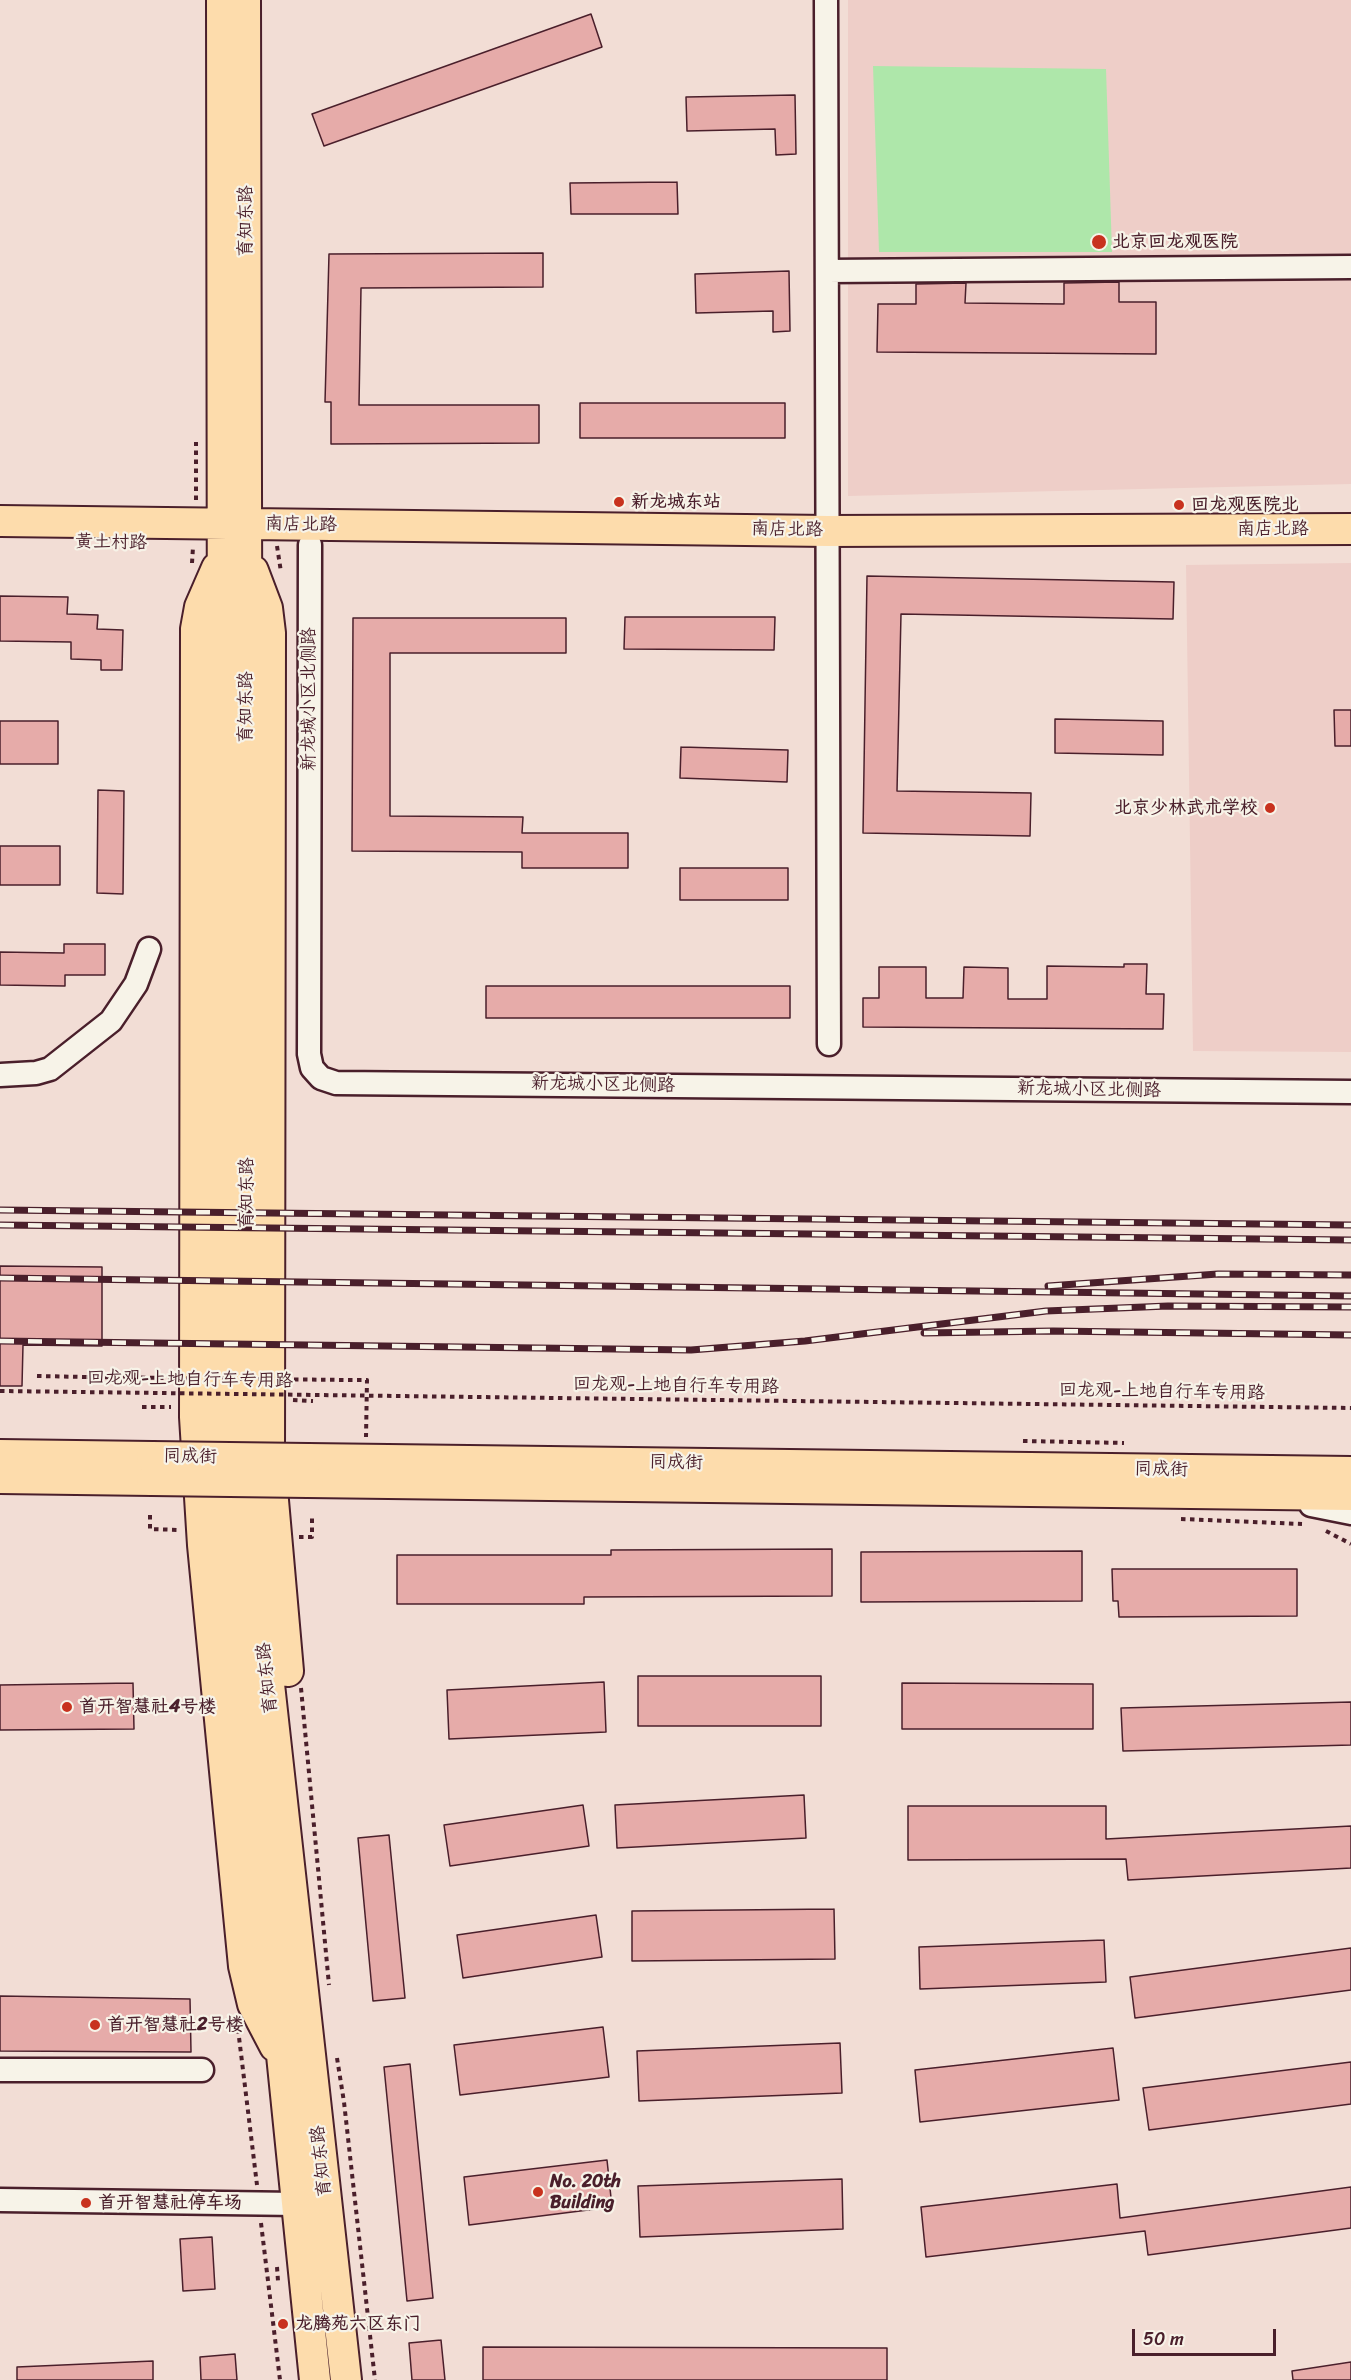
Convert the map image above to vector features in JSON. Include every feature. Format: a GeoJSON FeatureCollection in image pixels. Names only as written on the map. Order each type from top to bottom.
{"type":"FeatureCollection","features":[{"type":"Feature","properties":{"kind":"main road","name":"育知东路"},"geometry":{"type":"LineString","coordinates":[[222,0],[234,534]]}},
{"type":"Feature","properties":{"kind":"main road","name":"育知东路"},"geometry":{"type":"LineString","coordinates":[[245,0],[234,534],[224,1456],[230,1543],[298,2077],[346,2380]]}},
{"type":"Feature","properties":{"kind":"main road","name":"黄土村路"},"geometry":{"type":"LineString","coordinates":[[0,521],[234,534]]}},
{"type":"Feature","properties":{"kind":"main road","name":"南店北路"},"geometry":{"type":"LineString","coordinates":[[234,534],[310,545],[828,541],[1351,529]]}},
{"type":"Feature","properties":{"kind":"main road","name":"黄土村路"},"geometry":{"type":"LineString","coordinates":[[0,542],[234,534]]}},
{"type":"Feature","properties":{"kind":"main road","name":"南店北路"},"geometry":{"type":"LineString","coordinates":[[234,534],[1351,549]]}},
{"type":"Feature","properties":{"kind":"main road"},"geometry":{"type":"LineString","coordinates":[[234,534],[248,559],[267,608],[270,633],[269,1455],[275,1538],[317,1962],[298,2077]]}},
{"type":"Feature","properties":{"kind":"main road","name":"同成街"},"geometry":{"type":"LineString","coordinates":[[0,1455],[152,1469]]}},
{"type":"Feature","properties":{"kind":"main road","name":"同成街"},"geometry":{"type":"LineString","coordinates":[[0,1478],[152,1469],[1351,1472]]}},
{"type":"Feature","properties":{"kind":"main road","name":"同成街"},"geometry":{"type":"LineString","coordinates":[[308,1471],[1127,1492],[1351,1495]]}},
{"type":"Feature","properties":{"kind":"main road","name":"育知东路"},"geometry":{"type":"LineString","coordinates":[[298,2077],[297,2204],[315,2380]]}},
{"type":"Feature","properties":{"kind":"street"},"geometry":{"type":"LineString","coordinates":[[826,0],[829,1044]]}},
{"type":"Feature","properties":{"kind":"street"},"geometry":{"type":"LineString","coordinates":[[827,271],[1351,267]]}},
{"type":"Feature","properties":{"kind":"street","name":"新龙城小区北侧路"},"geometry":{"type":"LineString","coordinates":[[310,545],[309,1054],[316,1073],[328,1081],[1351,1092]]}},
{"type":"Feature","properties":{"kind":"street"},"geometry":{"type":"LineString","coordinates":[[0,1075],[36,1073],[50,1069],[111,1021],[136,984],[149,948]]}},
{"type":"Feature","properties":{"kind":"street"},"geometry":{"type":"LineString","coordinates":[[1127,1492],[1211,1504],[1315,1505],[1351,1514]]}},
{"type":"Feature","properties":{"kind":"street"},"geometry":{"type":"LineString","coordinates":[[0,2070],[202,2070]]}},
{"type":"Feature","properties":{"kind":"street"},"geometry":{"type":"LineString","coordinates":[[0,2199],[297,2204]]}},
{"type":"Feature","properties":{"kind":"path"},"geometry":{"type":"LineString","coordinates":[[37,1376],[367,1380],[366,1441]]}},
{"type":"Feature","properties":{"kind":"path","name":"回龙观-上地自行车专用路"},"geometry":{"type":"LineString","coordinates":[[0,1391],[1351,1408]]}},
{"type":"Feature","properties":{"kind":"path"},"geometry":{"type":"LineString","coordinates":[[291,1400],[313,1401]]}},
{"type":"Feature","properties":{"kind":"path"},"geometry":{"type":"LineString","coordinates":[[142,1407],[175,1407]]}},
{"type":"Feature","properties":{"kind":"path"},"geometry":{"type":"LineString","coordinates":[[150,1515],[150,1529],[182,1530]]}},
{"type":"Feature","properties":{"kind":"path"},"geometry":{"type":"LineString","coordinates":[[298,1537],[312,1537],[312,1517]]}},
{"type":"Feature","properties":{"kind":"shaded area","name":"北京回龙观医院"},"geometry":{"type":"Polygon","coordinates":[[[848,0],[1351,0],[1351,484],[848,496],[848,0]]]}},
{"type":"Feature","properties":{"kind":"shaded area","name":"北京少林武术学校"},"geometry":{"type":"Polygon","coordinates":[[[1351,563],[1351,1052],[1193,1051],[1186,565],[1351,563]]]}},
{"type":"Feature","properties":{"kind":"green space"},"geometry":{"type":"Polygon","coordinates":[[[873,66],[1106,69],[1112,252],[879,252],[873,66]]]}},
{"type":"Feature","properties":{"kind":"building"},"geometry":{"type":"Polygon","coordinates":[[[591,14],[602,47],[324,146],[312,114],[591,14]]]}},
{"type":"Feature","properties":{"kind":"building"},"geometry":{"type":"Polygon","coordinates":[[[795,95],[796,154],[776,155],[775,129],[687,131],[686,97],[795,95]]]}},
{"type":"Feature","properties":{"kind":"building"},"geometry":{"type":"Polygon","coordinates":[[[677,182],[678,214],[571,214],[570,183],[677,182]]]}},
{"type":"Feature","properties":{"kind":"building"},"geometry":{"type":"Polygon","coordinates":[[[543,253],[543,287],[361,288],[359,405],[539,405],[539,443],[331,444],[331,402],[325,402],[329,254],[543,253]]]}},
{"type":"Feature","properties":{"kind":"building"},"geometry":{"type":"Polygon","coordinates":[[[789,271],[790,331],[773,332],[773,311],[696,313],[695,274],[789,271]]]}},
{"type":"Feature","properties":{"kind":"building"},"geometry":{"type":"Polygon","coordinates":[[[1119,282],[1119,302],[1156,302],[1156,354],[877,352],[878,304],[916,304],[916,284],[966,283],[965,303],[1064,304],[1064,283],[1119,282]]]}},
{"type":"Feature","properties":{"kind":"building"},"geometry":{"type":"Polygon","coordinates":[[[580,403],[785,403],[785,438],[580,438],[580,403]]]}},
{"type":"Feature","properties":{"kind":"building"},"geometry":{"type":"Polygon","coordinates":[[[867,576],[1174,582],[1173,619],[901,614],[897,791],[1031,793],[1030,836],[863,833],[867,576]]]}},
{"type":"Feature","properties":{"kind":"building"},"geometry":{"type":"Polygon","coordinates":[[[0,596],[68,597],[67,614],[98,615],[97,629],[123,630],[122,670],[101,670],[101,660],[71,659],[71,642],[0,641],[0,596]]]}},
{"type":"Feature","properties":{"kind":"building"},"geometry":{"type":"Polygon","coordinates":[[[625,617],[775,617],[774,650],[624,649],[625,617]]]}},
{"type":"Feature","properties":{"kind":"building"},"geometry":{"type":"Polygon","coordinates":[[[353,618],[566,618],[566,653],[390,653],[390,816],[523,817],[522,833],[628,833],[628,868],[522,868],[522,852],[352,851],[353,618]]]}},
{"type":"Feature","properties":{"kind":"building"},"geometry":{"type":"Polygon","coordinates":[[[1334,710],[1351,710],[1351,746],[1335,746],[1334,710]]]}},
{"type":"Feature","properties":{"kind":"building"},"geometry":{"type":"Polygon","coordinates":[[[1055,719],[1163,721],[1163,755],[1055,753],[1055,719]]]}},
{"type":"Feature","properties":{"kind":"building"},"geometry":{"type":"Polygon","coordinates":[[[0,721],[58,721],[58,764],[0,764],[0,721]]]}},
{"type":"Feature","properties":{"kind":"building"},"geometry":{"type":"Polygon","coordinates":[[[681,747],[788,750],[787,782],[680,778],[681,747]]]}},
{"type":"Feature","properties":{"kind":"building"},"geometry":{"type":"Polygon","coordinates":[[[98,790],[124,791],[123,894],[97,893],[98,790]]]}},
{"type":"Feature","properties":{"kind":"building"},"geometry":{"type":"Polygon","coordinates":[[[0,846],[60,846],[60,885],[0,885],[0,846]]]}},
{"type":"Feature","properties":{"kind":"building"},"geometry":{"type":"Polygon","coordinates":[[[680,868],[788,868],[788,900],[680,900],[680,868]]]}},
{"type":"Feature","properties":{"kind":"building"},"geometry":{"type":"Polygon","coordinates":[[[64,944],[105,944],[105,975],[65,975],[65,986],[0,985],[0,952],[64,953],[64,944]]]}},
{"type":"Feature","properties":{"kind":"building"},"geometry":{"type":"Polygon","coordinates":[[[1124,964],[1147,964],[1146,994],[1164,994],[1163,1029],[863,1027],[863,998],[879,998],[879,967],[926,967],[926,998],[963,998],[964,967],[1008,968],[1008,999],[1047,999],[1047,966],[1124,967],[1124,964]]]}},
{"type":"Feature","properties":{"kind":"building"},"geometry":{"type":"Polygon","coordinates":[[[486,986],[790,986],[790,1018],[486,1018],[486,986]]]}},
{"type":"Feature","properties":{"kind":"building"},"geometry":{"type":"Polygon","coordinates":[[[0,1266],[102,1267],[102,1346],[23,1345],[22,1386],[0,1386],[0,1266]]]}},
{"type":"Feature","properties":{"kind":"building"},"geometry":{"type":"Polygon","coordinates":[[[832,1549],[832,1596],[584,1597],[584,1604],[397,1604],[397,1555],[611,1555],[611,1550],[832,1549]]]}},
{"type":"Feature","properties":{"kind":"building"},"geometry":{"type":"Polygon","coordinates":[[[1082,1551],[1082,1601],[861,1602],[861,1552],[1082,1551]]]}},
{"type":"Feature","properties":{"kind":"building"},"geometry":{"type":"Polygon","coordinates":[[[1112,1569],[1297,1569],[1297,1616],[1119,1617],[1118,1601],[1113,1601],[1112,1569]]]}},
{"type":"Feature","properties":{"kind":"building"},"geometry":{"type":"Polygon","coordinates":[[[638,1676],[821,1676],[821,1726],[638,1726],[638,1676]]]}},
{"type":"Feature","properties":{"kind":"building"},"geometry":{"type":"Polygon","coordinates":[[[604,1682],[606,1732],[449,1739],[447,1690],[604,1682]]]}},
{"type":"Feature","properties":{"kind":"building","name":"首开智慧社4号楼"},"geometry":{"type":"Polygon","coordinates":[[[133,1683],[134,1729],[0,1730],[0,1685],[133,1683]]]}},
{"type":"Feature","properties":{"kind":"building"},"geometry":{"type":"Polygon","coordinates":[[[902,1683],[1093,1684],[1093,1729],[902,1729],[902,1683]]]}},
{"type":"Feature","properties":{"kind":"building"},"geometry":{"type":"Polygon","coordinates":[[[1351,1702],[1351,1745],[1123,1751],[1121,1708],[1351,1702]]]}},
{"type":"Feature","properties":{"kind":"building"},"geometry":{"type":"Polygon","coordinates":[[[804,1795],[806,1838],[617,1848],[615,1805],[804,1795]]]}},
{"type":"Feature","properties":{"kind":"building"},"geometry":{"type":"Polygon","coordinates":[[[583,1805],[589,1846],[450,1866],[444,1825],[583,1805]]]}},
{"type":"Feature","properties":{"kind":"building"},"geometry":{"type":"Polygon","coordinates":[[[908,1806],[1106,1806],[1106,1839],[1351,1826],[1351,1868],[1128,1880],[1126,1859],[908,1860],[908,1806]]]}},
{"type":"Feature","properties":{"kind":"building"},"geometry":{"type":"Polygon","coordinates":[[[389,1835],[405,1998],[373,2001],[358,1838],[389,1835]]]}},
{"type":"Feature","properties":{"kind":"building"},"geometry":{"type":"Polygon","coordinates":[[[834,1909],[835,1959],[632,1961],[632,1911],[834,1909]]]}},
{"type":"Feature","properties":{"kind":"building"},"geometry":{"type":"Polygon","coordinates":[[[596,1915],[602,1957],[463,1978],[457,1935],[596,1915]]]}},
{"type":"Feature","properties":{"kind":"building"},"geometry":{"type":"Polygon","coordinates":[[[1104,1940],[1106,1982],[920,1989],[919,1947],[1104,1940]]]}},
{"type":"Feature","properties":{"kind":"building"},"geometry":{"type":"Polygon","coordinates":[[[1351,1948],[1351,1990],[1135,2018],[1130,1977],[1351,1948]]]}},
{"type":"Feature","properties":{"kind":"building","name":"首开智慧社2号楼"},"geometry":{"type":"Polygon","coordinates":[[[0,1996],[190,1999],[191,2052],[0,2051],[0,1996]]]}},
{"type":"Feature","properties":{"kind":"building"},"geometry":{"type":"Polygon","coordinates":[[[603,2027],[609,2077],[460,2095],[454,2045],[603,2027]]]}},
{"type":"Feature","properties":{"kind":"building"},"geometry":{"type":"Polygon","coordinates":[[[840,2043],[842,2093],[639,2101],[637,2051],[840,2043]]]}},
{"type":"Feature","properties":{"kind":"building"},"geometry":{"type":"Polygon","coordinates":[[[1113,2048],[1119,2100],[920,2122],[915,2070],[1113,2048]]]}},
{"type":"Feature","properties":{"kind":"building"},"geometry":{"type":"Polygon","coordinates":[[[1351,2062],[1351,2104],[1149,2130],[1143,2088],[1351,2062]]]}},
{"type":"Feature","properties":{"kind":"building"},"geometry":{"type":"Polygon","coordinates":[[[410,2064],[433,2298],[407,2301],[384,2067],[410,2064]]]}},
{"type":"Feature","properties":{"kind":"building","name":"No. 20th Building"},"geometry":{"type":"Polygon","coordinates":[[[607,2160],[612,2207],[469,2225],[464,2177],[607,2160]]]}},
{"type":"Feature","properties":{"kind":"building"},"geometry":{"type":"Polygon","coordinates":[[[842,2179],[843,2229],[640,2237],[638,2186],[842,2179]]]}},
{"type":"Feature","properties":{"kind":"building"},"geometry":{"type":"Polygon","coordinates":[[[1117,2184],[1120,2218],[1351,2187],[1351,2228],[1148,2255],[1145,2231],[926,2257],[921,2207],[1117,2184]]]}},
{"type":"Feature","properties":{"kind":"building"},"geometry":{"type":"Polygon","coordinates":[[[212,2237],[215,2289],[183,2291],[180,2239],[212,2237]]]}},
{"type":"Feature","properties":{"kind":"building"},"geometry":{"type":"Polygon","coordinates":[[[441,2340],[445,2380],[412,2380],[409,2343],[441,2340]]]}},
{"type":"Feature","properties":{"kind":"building"},"geometry":{"type":"Polygon","coordinates":[[[483,2347],[887,2348],[887,2380],[483,2380],[483,2347]]]}},
{"type":"Feature","properties":{"kind":"building"},"geometry":{"type":"Polygon","coordinates":[[[235,2354],[237,2380],[201,2380],[200,2357],[235,2354]]]}},
{"type":"Feature","properties":{"kind":"building"},"geometry":{"type":"Polygon","coordinates":[[[153,2361],[153,2380],[17,2380],[17,2367],[153,2361]]]}},
{"type":"Feature","properties":{"kind":"building"},"geometry":{"type":"Polygon","coordinates":[[[1351,2362],[1351,2380],[1293,2380],[1292,2371],[1351,2362]]]}},
{"type":"Feature","properties":{"kind":"railway"},"geometry":{"type":"LineString","coordinates":[[0,1210],[1351,1225]]}},
{"type":"Feature","properties":{"kind":"railway"},"geometry":{"type":"LineString","coordinates":[[0,1225],[1351,1240]]}},
{"type":"Feature","properties":{"kind":"railway"},"geometry":{"type":"LineString","coordinates":[[1048,1286],[1218,1274],[1351,1275]]}},
{"type":"Feature","properties":{"kind":"railway"},"geometry":{"type":"LineString","coordinates":[[0,1278],[1351,1296]]}},
{"type":"Feature","properties":{"kind":"railway"},"geometry":{"type":"LineString","coordinates":[[0,1341],[691,1350],[805,1341],[1046,1311],[1168,1306],[1351,1307]]}},
{"type":"Feature","properties":{"kind":"railway"},"geometry":{"type":"LineString","coordinates":[[924,1333],[1053,1331],[1351,1335]]}},
{"type":"Feature","properties":{"kind":"place","name":"北京回龙观医院"},"geometry":{"type":"Point","coordinates":[1099,242]}},
{"type":"Feature","properties":{"kind":"place","name":"新龙城东站"},"geometry":{"type":"Point","coordinates":[619,502]}},
{"type":"Feature","properties":{"kind":"place","name":"回龙观医院北"},"geometry":{"type":"Point","coordinates":[1179,505]}},
{"type":"Feature","properties":{"kind":"place","name":"北京少林武术学校"},"geometry":{"type":"Point","coordinates":[1270,808]}},
{"type":"Feature","properties":{"kind":"place","name":"首开智慧社4号楼"},"geometry":{"type":"Point","coordinates":[67,1707]}},
{"type":"Feature","properties":{"kind":"place","name":"首开智慧社2号楼"},"geometry":{"type":"Point","coordinates":[95,2025]}},
{"type":"Feature","properties":{"kind":"place","name":"No. 20th Building"},"geometry":{"type":"Point","coordinates":[538,2192]}},
{"type":"Feature","properties":{"kind":"place","name":"首开智慧社停车场"},"geometry":{"type":"Point","coordinates":[86,2203]}},
{"type":"Feature","properties":{"kind":"place","name":"龙腾苑六区东门"},"geometry":{"type":"Point","coordinates":[283,2324]}}]}
